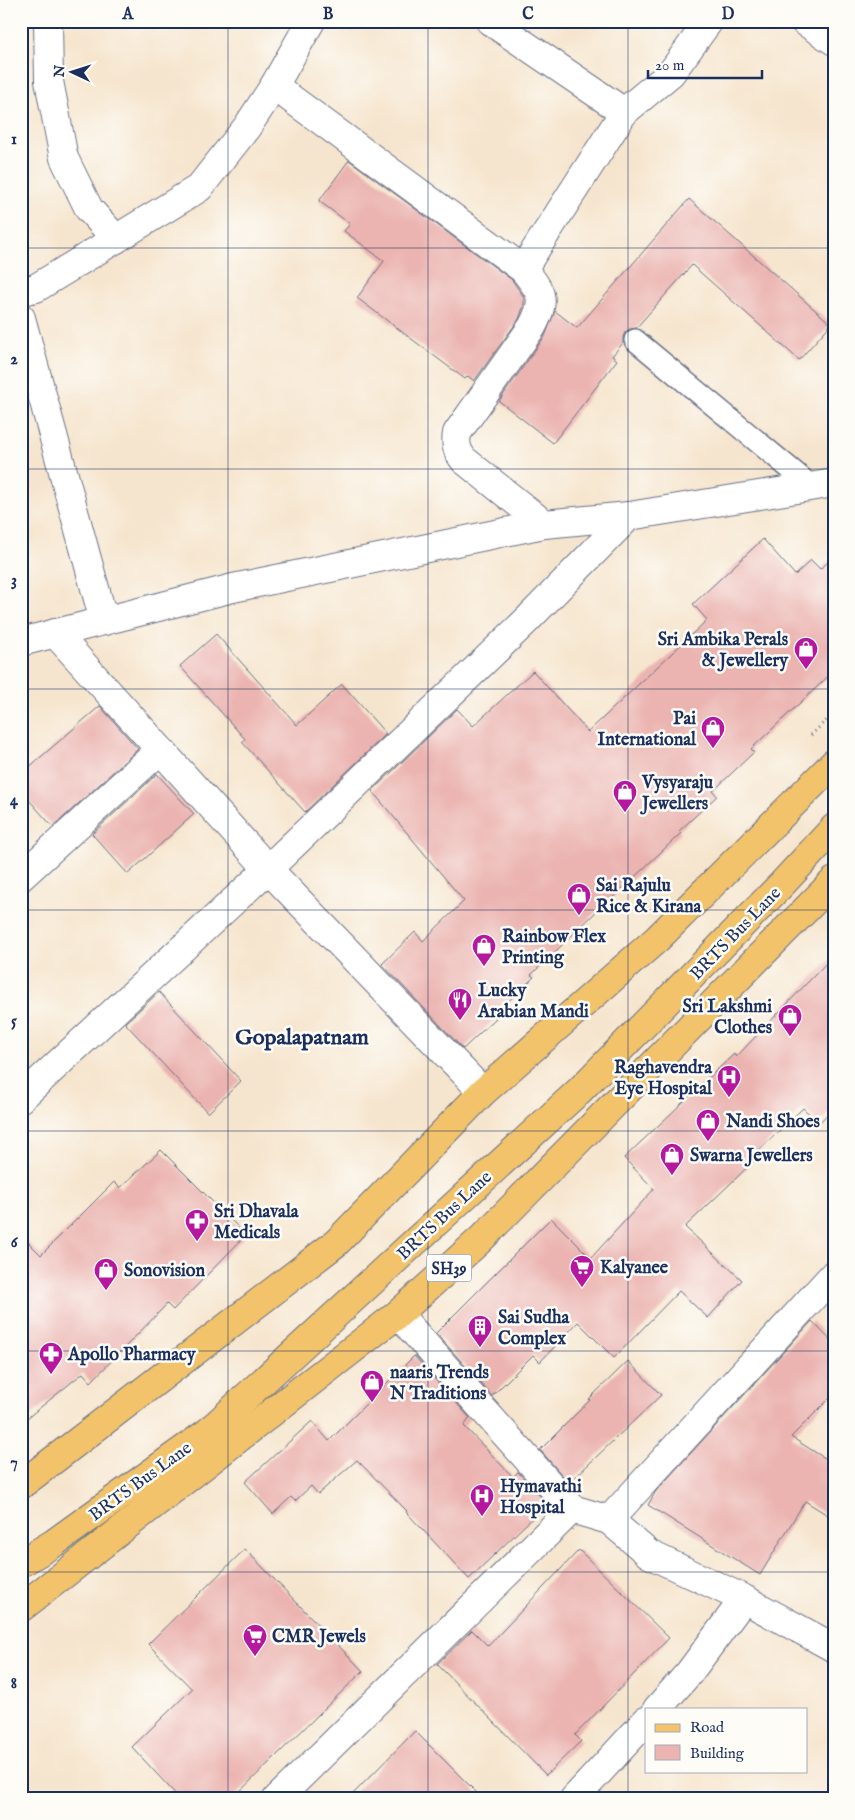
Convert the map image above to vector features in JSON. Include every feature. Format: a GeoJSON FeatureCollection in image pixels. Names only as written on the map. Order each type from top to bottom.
{"type":"FeatureCollection","features":[{"type":"Feature","properties":{"kind":"main road"},"geometry":{"type":"LineString","coordinates":[[21,1485],[336,1243],[483,1092],[657,939],[834,763]]}},
{"type":"Feature","properties":{"kind":"main road","name":"BRTS Bus Lane"},"geometry":{"type":"LineString","coordinates":[[21,1563],[54,1543],[208,1432],[579,1091],[782,884],[834,828]]}},
{"type":"Feature","properties":{"kind":"main road","name":"SH39"},"geometry":{"type":"LineString","coordinates":[[21,1608],[398,1314],[480,1240],[834,881]]}},
{"type":"Feature","properties":{"kind":"street"},"geometry":{"type":"LineString","coordinates":[[48,21],[49,80],[64,158],[89,209],[116,239]]}},
{"type":"Feature","properties":{"kind":"street"},"geometry":{"type":"LineString","coordinates":[[21,291],[36,288],[199,188],[247,127],[274,86],[311,21]]}},
{"type":"Feature","properties":{"kind":"street"},"geometry":{"type":"LineString","coordinates":[[490,21],[624,112]]}},
{"type":"Feature","properties":{"kind":"street"},"geometry":{"type":"LineString","coordinates":[[522,269],[624,112],[671,72],[709,21]]}},
{"type":"Feature","properties":{"kind":"street"},"geometry":{"type":"LineString","coordinates":[[804,21],[834,41]]}},
{"type":"Feature","properties":{"kind":"street"},"geometry":{"type":"LineString","coordinates":[[274,86],[522,269],[538,288],[541,295],[539,315],[532,328],[457,433],[455,443],[457,451],[464,460],[544,524]]}},
{"type":"Feature","properties":{"kind":"street"},"geometry":{"type":"LineString","coordinates":[[21,318],[104,621]]}},
{"type":"Feature","properties":{"kind":"street"},"geometry":{"type":"LineString","coordinates":[[21,642],[233,588],[544,524],[629,516],[822,485]]}},
{"type":"Feature","properties":{"kind":"street"},"geometry":{"type":"LineString","coordinates":[[21,1098],[268,868],[526,621],[629,516]]}},
{"type":"Feature","properties":{"kind":"street"},"geometry":{"type":"LineString","coordinates":[[55,633],[268,868],[483,1092]]}},
{"type":"Feature","properties":{"kind":"street"},"geometry":{"type":"LineString","coordinates":[[21,878],[160,750]]}},
{"type":"Feature","properties":{"kind":"street"},"geometry":{"type":"LineString","coordinates":[[609,1520],[834,1274]]}},
{"type":"Feature","properties":{"kind":"street"},"geometry":{"type":"LineString","coordinates":[[398,1314],[572,1509],[609,1520],[649,1554],[744,1599],[834,1648]]}},
{"type":"Feature","properties":{"kind":"street"},"geometry":{"type":"LineString","coordinates":[[278,1799],[572,1509]]}},
{"type":"Feature","properties":{"kind":"street"},"geometry":{"type":"LineString","coordinates":[[658,1708],[689,1673],[744,1599]]}},
{"type":"Feature","properties":{"kind":"street"},"geometry":{"type":"LineString","coordinates":[[574,1799],[645,1722]]}},
{"type":"Feature","properties":{"kind":"lane"},"geometry":{"type":"LineString","coordinates":[[635,340],[822,485]]}},
{"type":"Feature","properties":{"kind":"building"},"geometry":{"type":"Polygon","coordinates":[[[349,160],[512,280],[524,297],[524,305],[519,319],[474,381],[468,376],[465,379],[357,298],[384,261],[344,231],[350,224],[319,201],[349,160]]]}},
{"type":"Feature","properties":{"kind":"building"},"geometry":{"type":"Polygon","coordinates":[[[689,199],[831,324],[799,360],[692,265],[636,328],[625,332],[623,343],[612,356],[617,360],[553,443],[499,401],[545,336],[555,311],[577,328],[689,199]]]}},
{"type":"Feature","properties":{"kind":"building"},"geometry":{"type":"Polygon","coordinates":[[[763,539],[795,575],[811,560],[820,569],[834,557],[834,671],[751,749],[754,752],[713,791],[717,796],[679,831],[681,833],[531,975],[534,977],[493,1016],[496,1018],[463,1049],[382,964],[415,932],[423,941],[464,901],[372,791],[457,709],[473,726],[533,671],[588,732],[707,620],[693,604],[763,539]]]}},
{"type":"Feature","properties":{"kind":"building"},"geometry":{"type":"Polygon","coordinates":[[[216,634],[297,725],[342,684],[386,734],[305,812],[242,742],[245,739],[180,666],[216,634]]]}},
{"type":"Feature","properties":{"kind":"building"},"geometry":{"type":"Polygon","coordinates":[[[100,706],[138,749],[53,827],[21,791],[21,774],[100,706]]]}},
{"type":"Feature","properties":{"kind":"building"},"geometry":{"type":"Polygon","coordinates":[[[157,774],[194,814],[128,874],[92,834],[157,774]]]}},
{"type":"Feature","properties":{"kind":"building"},"geometry":{"type":"Polygon","coordinates":[[[834,955],[834,1107],[819,1123],[803,1108],[752,1157],[755,1160],[685,1227],[742,1280],[708,1318],[679,1291],[614,1358],[578,1322],[540,1362],[533,1355],[492,1396],[436,1333],[551,1218],[591,1258],[654,1189],[624,1158],[734,1054],[736,1057],[834,955]]]}},
{"type":"Feature","properties":{"kind":"building"},"geometry":{"type":"Polygon","coordinates":[[[159,992],[241,1081],[208,1113],[125,1023],[159,992]]]}},
{"type":"Feature","properties":{"kind":"building"},"geometry":{"type":"Polygon","coordinates":[[[161,1150],[246,1235],[173,1310],[167,1304],[91,1382],[83,1373],[21,1423],[21,1235],[41,1255],[114,1182],[120,1188],[161,1150]]]}},
{"type":"Feature","properties":{"kind":"building"},"geometry":{"type":"Polygon","coordinates":[[[812,1321],[834,1344],[834,1394],[791,1437],[834,1464],[834,1519],[805,1501],[760,1575],[648,1505],[656,1491],[812,1321]]]}},
{"type":"Feature","properties":{"kind":"building"},"geometry":{"type":"Polygon","coordinates":[[[414,1356],[470,1418],[464,1426],[513,1477],[518,1472],[547,1504],[469,1579],[357,1460],[318,1494],[311,1486],[295,1501],[291,1497],[273,1514],[245,1482],[312,1421],[329,1441],[414,1356]]]}},
{"type":"Feature","properties":{"kind":"building"},"geometry":{"type":"Polygon","coordinates":[[[628,1361],[661,1395],[569,1483],[540,1450],[628,1361]]]}},
{"type":"Feature","properties":{"kind":"building","name":"CMR Jewels"},"geometry":{"type":"Polygon","coordinates":[[[245,1549],[363,1671],[232,1799],[180,1799],[132,1747],[192,1689],[148,1644],[245,1549]]]}},
{"type":"Feature","properties":{"kind":"building"},"geometry":{"type":"Polygon","coordinates":[[[579,1550],[669,1638],[575,1735],[581,1741],[546,1775],[437,1664],[472,1630],[488,1646],[579,1550]]]}},
{"type":"Feature","properties":{"kind":"building"},"geometry":{"type":"Polygon","coordinates":[[[415,1731],[483,1799],[348,1799],[415,1731]]]}},
{"type":"Feature","properties":{"kind":"place","name":"Sri Ambika Perals & Jewellery"},"geometry":{"type":"Point","coordinates":[806,670]}},
{"type":"Feature","properties":{"kind":"place","name":"Pai International"},"geometry":{"type":"Point","coordinates":[713,749]}},
{"type":"Feature","properties":{"kind":"place","name":"Vysyaraju Jewellers"},"geometry":{"type":"Point","coordinates":[625,813]}},
{"type":"Feature","properties":{"kind":"place","name":"Sai Rajulu Rice & Kirana"},"geometry":{"type":"Point","coordinates":[579,916]}},
{"type":"Feature","properties":{"kind":"place","name":"Rainbow Flex Printing"},"geometry":{"type":"Point","coordinates":[484,967]}},
{"type":"Feature","properties":{"kind":"place","name":"Lucky Arabian Mandi"},"geometry":{"type":"Point","coordinates":[460,1021]}},
{"type":"Feature","properties":{"kind":"place","name":"Sri Lakshmi Clothes"},"geometry":{"type":"Point","coordinates":[790,1037]}},
{"type":"Feature","properties":{"kind":"place","name":"Raghavendra Eye Hospital"},"geometry":{"type":"Point","coordinates":[729,1098]}},
{"type":"Feature","properties":{"kind":"place","name":"Nandi Shoes"},"geometry":{"type":"Point","coordinates":[708,1142]}},
{"type":"Feature","properties":{"kind":"place","name":"Swarna Jewellers"},"geometry":{"type":"Point","coordinates":[672,1176]}},
{"type":"Feature","properties":{"kind":"place","name":"Sri Dhavala Medicals"},"geometry":{"type":"Point","coordinates":[197,1242]}},
{"type":"Feature","properties":{"kind":"place","name":"Kalyanee"},"geometry":{"type":"Point","coordinates":[582,1288]}},
{"type":"Feature","properties":{"kind":"place","name":"Sonovision"},"geometry":{"type":"Point","coordinates":[106,1291]}},
{"type":"Feature","properties":{"kind":"place","name":"Sai Sudha Complex"},"geometry":{"type":"Point","coordinates":[480,1348]}},
{"type":"Feature","properties":{"kind":"place","name":"Apollo Pharmacy"},"geometry":{"type":"Point","coordinates":[51,1375]}},
{"type":"Feature","properties":{"kind":"place","name":"naaris Trends N Traditions"},"geometry":{"type":"Point","coordinates":[372,1403]}},
{"type":"Feature","properties":{"kind":"place","name":"Hymavathi Hospital"},"geometry":{"type":"Point","coordinates":[482,1517]}},
{"type":"Feature","properties":{"kind":"place","name":"CMR Jewels"},"geometry":{"type":"Point","coordinates":[255,1657]}},
{"type":"Feature","properties":{"kind":"district","name":"Gopalapatnam"},"geometry":{"type":"Point","coordinates":[302,1036]}}]}
